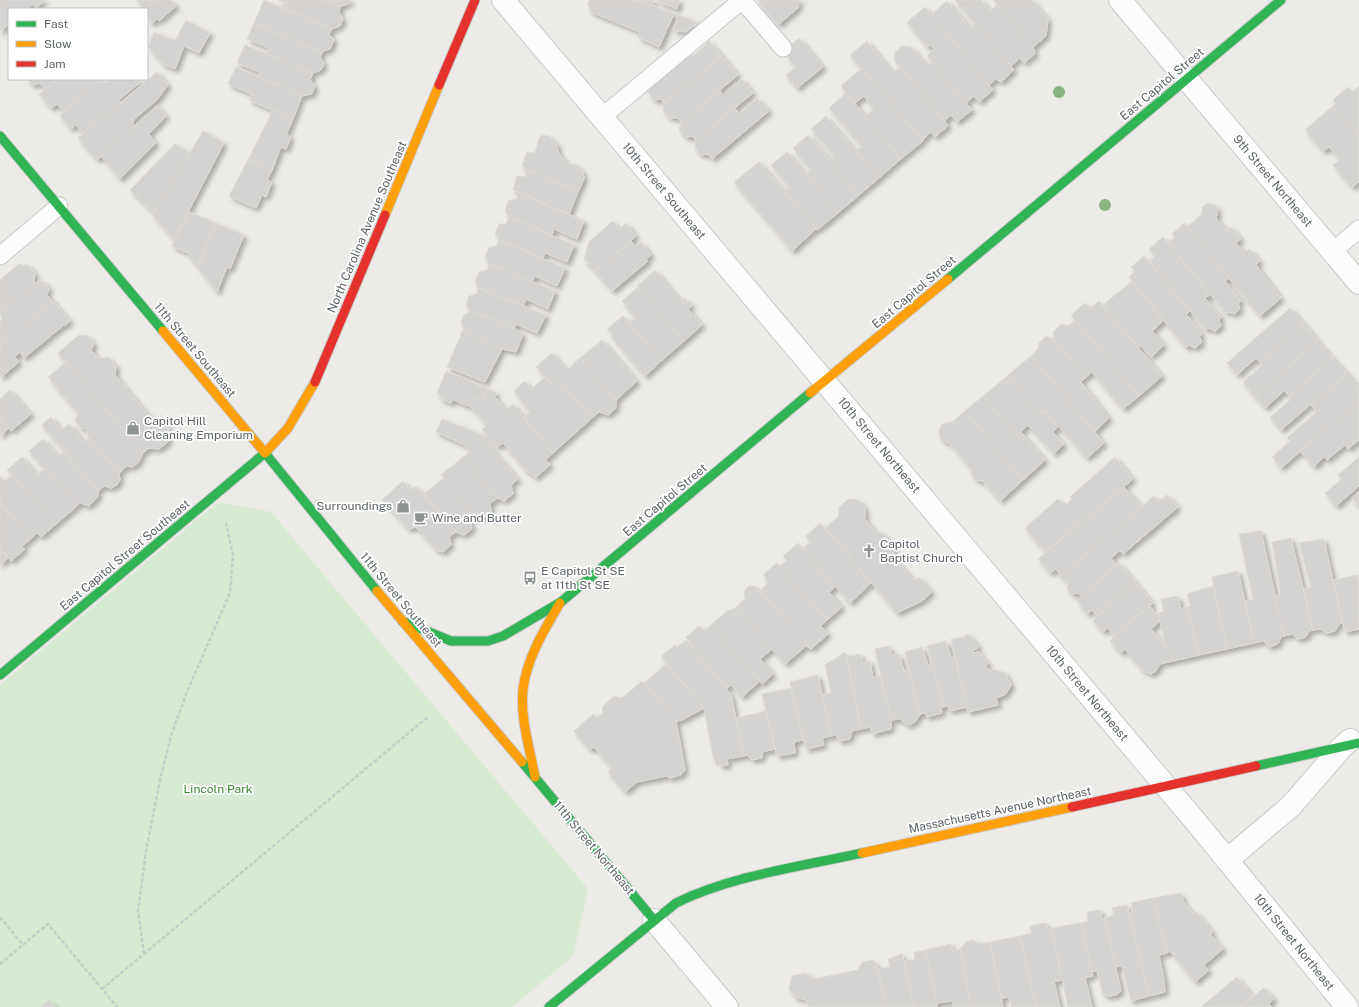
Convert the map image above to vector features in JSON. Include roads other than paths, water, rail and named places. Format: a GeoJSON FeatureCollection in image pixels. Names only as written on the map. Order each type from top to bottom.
{"type":"FeatureCollection","features":[{"type":"Feature","properties":{"kind":"main road","name":"North Carolina Avenue Southeast"},"geometry":{"type":"LineString","coordinates":[[265,453],[288,428],[314,385],[475,0]]}},
{"type":"Feature","properties":{"kind":"main road","name":"East Capitol Street"},"geometry":{"type":"LineString","coordinates":[[561,602],[1281,0]]}},
{"type":"Feature","properties":{"kind":"main road","name":"11th Street Southeast"},"geometry":{"type":"LineString","coordinates":[[0,136],[265,453],[402,621],[461,690]]}},
{"type":"Feature","properties":{"kind":"main road","name":"East Capitol Street Southeast"},"geometry":{"type":"LineString","coordinates":[[0,675],[265,453]]}},
{"type":"Feature","properties":{"kind":"main road"},"geometry":{"type":"LineString","coordinates":[[402,621],[451,641],[488,641],[503,636],[561,602]]}},
{"type":"Feature","properties":{"kind":"main road"},"geometry":{"type":"LineString","coordinates":[[535,777],[523,704],[524,682],[534,651],[561,602]]}},
{"type":"Feature","properties":{"kind":"main road","name":"11th Street Northeast"},"geometry":{"type":"LineString","coordinates":[[461,690],[654,920]]}},
{"type":"Feature","properties":{"kind":"main road","name":"Massachusetts Avenue Northeast"},"geometry":{"type":"LineString","coordinates":[[549,1007],[654,920],[676,903],[694,894],[750,878],[1350,745]]}},
{"type":"Feature","properties":{"kind":"street","name":"10th Street Southeast"},"geometry":{"type":"LineString","coordinates":[[503,0],[825,381]]}},
{"type":"Feature","properties":{"kind":"street","name":"9th Street Northeast"},"geometry":{"type":"LineString","coordinates":[[1120,0],[1359,283]]}},
{"type":"Feature","properties":{"kind":"street","name":"10th Street Northeast"},"geometry":{"type":"LineString","coordinates":[[825,381],[1166,786],[1347,1007]]}},
{"type":"Feature","properties":{"kind":"street"},"geometry":{"type":"LineString","coordinates":[[1227,860],[1291,806],[1350,745],[1359,732]]}},
{"type":"Feature","properties":{"kind":"street","name":"11th Street Northeast"},"geometry":{"type":"LineString","coordinates":[[654,920],[727,1007]]}},
{"type":"Feature","properties":{"kind":"lane"},"geometry":{"type":"LineString","coordinates":[[602,117],[742,0],[783,48]]}},
{"type":"Feature","properties":{"kind":"lane"},"geometry":{"type":"LineString","coordinates":[[0,256],[59,206]]}},
{"type":"Feature","properties":{"kind":"lane"},"geometry":{"type":"LineString","coordinates":[[1333,251],[1359,229]]}},
{"type":"Feature","properties":{"kind":"place","name":"Capitol Hill Cleaning Emporium"},"geometry":{"type":"Point","coordinates":[133,428]}},
{"type":"Feature","properties":{"kind":"place","name":"Surroundings"},"geometry":{"type":"Point","coordinates":[403,506]}},
{"type":"Feature","properties":{"kind":"place","name":"Wine and Butter"},"geometry":{"type":"Point","coordinates":[421,518]}},
{"type":"Feature","properties":{"kind":"place","name":"Capitol Baptist Church"},"geometry":{"type":"Point","coordinates":[869,551]}},
{"type":"Feature","properties":{"kind":"place","name":"E Capitol St SE at 11th St SE"},"geometry":{"type":"Point","coordinates":[530,578]}},
{"type":"Feature","properties":{"kind":"park label","name":"Lincoln Park"},"geometry":{"type":"Point","coordinates":[218,789]}}]}
